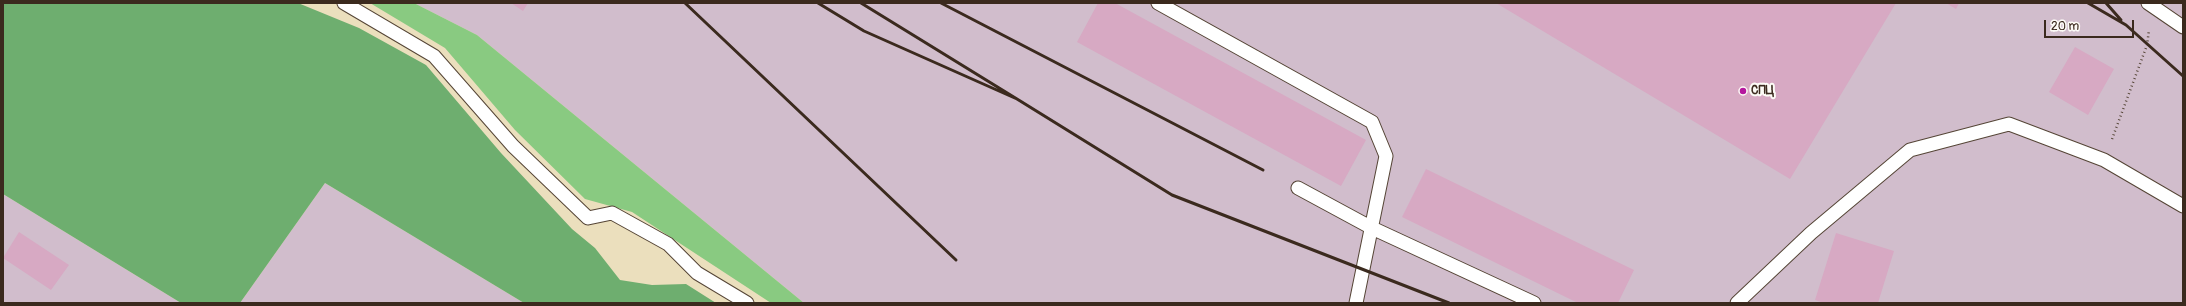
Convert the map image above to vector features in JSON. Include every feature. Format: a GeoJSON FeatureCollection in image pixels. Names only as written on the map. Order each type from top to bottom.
{"type":"FeatureCollection","features":[{"type":"Feature","properties":{"kind":"lane"},"geometry":{"type":"LineString","coordinates":[[344,3],[434,56],[513,146],[588,218],[612,213],[668,244],[697,273],[747,303]]}},
{"type":"Feature","properties":{"kind":"lane"},"geometry":{"type":"LineString","coordinates":[[1158,3],[1372,122],[1386,156],[1356,303]]}},
{"type":"Feature","properties":{"kind":"lane"},"geometry":{"type":"LineString","coordinates":[[2149,4],[2183,27]]}},
{"type":"Feature","properties":{"kind":"lane"},"geometry":{"type":"LineString","coordinates":[[1737,303],[1811,233],[1910,150],[2009,124],[2104,160],[2183,206]]}},
{"type":"Feature","properties":{"kind":"lane"},"geometry":{"type":"LineString","coordinates":[[1298,188],[1372,228],[1534,303]]}},
{"type":"Feature","properties":{"kind":"path"},"geometry":{"type":"LineString","coordinates":[[2104,160],[2147,45],[2149,4]]}},
{"type":"Feature","properties":{"kind":"shaded area"},"geometry":{"type":"Polygon","coordinates":[[[414,3],[2183,3],[2183,303],[804,303],[477,35],[414,3]]]}},
{"type":"Feature","properties":{"kind":"shaded area"},"geometry":{"type":"Polygon","coordinates":[[[325,183],[524,303],[240,303],[325,183]]]}},
{"type":"Feature","properties":{"kind":"shaded area"},"geometry":{"type":"Polygon","coordinates":[[[3,194],[181,303],[3,303],[3,194]]]}},
{"type":"Feature","properties":{"kind":"green space"},"geometry":{"type":"Polygon","coordinates":[[[3,3],[298,3],[359,28],[426,65],[501,153],[572,229],[595,248],[620,280],[652,285],[686,284],[716,303],[524,303],[325,183],[240,303],[181,303],[3,194],[3,3]]]}},
{"type":"Feature","properties":{"kind":"green space"},"geometry":{"type":"Polygon","coordinates":[[[370,3],[414,3],[477,35],[804,303],[771,303],[632,212],[585,199],[515,130],[445,48],[370,3]]]}},
{"type":"Feature","properties":{"kind":"building"},"geometry":{"type":"Polygon","coordinates":[[[511,3],[528,3],[523,11],[511,3]]]}},
{"type":"Feature","properties":{"kind":"building"},"geometry":{"type":"Polygon","coordinates":[[[1098,3],[1115,3],[1366,140],[1341,186],[1077,42],[1098,3]]]}},
{"type":"Feature","properties":{"kind":"building","name":"СПЦ"},"geometry":{"type":"Polygon","coordinates":[[[1496,3],[1896,3],[1790,179],[1496,3]]]}},
{"type":"Feature","properties":{"kind":"building"},"geometry":{"type":"Polygon","coordinates":[[[1946,3],[1959,3],[1956,9],[1946,3]]]}},
{"type":"Feature","properties":{"kind":"building"},"geometry":{"type":"Polygon","coordinates":[[[2075,47],[2114,69],[2088,115],[2049,92],[2075,47]]]}},
{"type":"Feature","properties":{"kind":"building"},"geometry":{"type":"Polygon","coordinates":[[[1426,169],[1634,270],[1618,303],[1578,303],[1402,217],[1426,169]]]}},
{"type":"Feature","properties":{"kind":"building"},"geometry":{"type":"Polygon","coordinates":[[[19,232],[69,265],[51,290],[3,258],[19,232]]]}},
{"type":"Feature","properties":{"kind":"building"},"geometry":{"type":"Polygon","coordinates":[[[1836,233],[1894,251],[1878,303],[1824,303],[1815,300],[1836,233]]]}},
{"type":"Feature","properties":{"kind":"railway"},"geometry":{"type":"LineString","coordinates":[[685,3],[956,260]]}},
{"type":"Feature","properties":{"kind":"railway"},"geometry":{"type":"LineString","coordinates":[[818,3],[864,31],[1017,99],[861,3]]}},
{"type":"Feature","properties":{"kind":"railway"},"geometry":{"type":"LineString","coordinates":[[941,3],[1263,170]]}},
{"type":"Feature","properties":{"kind":"railway"},"geometry":{"type":"LineString","coordinates":[[2088,3],[2126,25],[2183,76]]}},
{"type":"Feature","properties":{"kind":"railway"},"geometry":{"type":"LineString","coordinates":[[2106,3],[2121,20]]}},
{"type":"Feature","properties":{"kind":"railway"},"geometry":{"type":"LineString","coordinates":[[1017,99],[1172,195],[1449,303]]}},
{"type":"Feature","properties":{"kind":"place","name":"СПЦ"},"geometry":{"type":"Point","coordinates":[1743,91]}}]}
